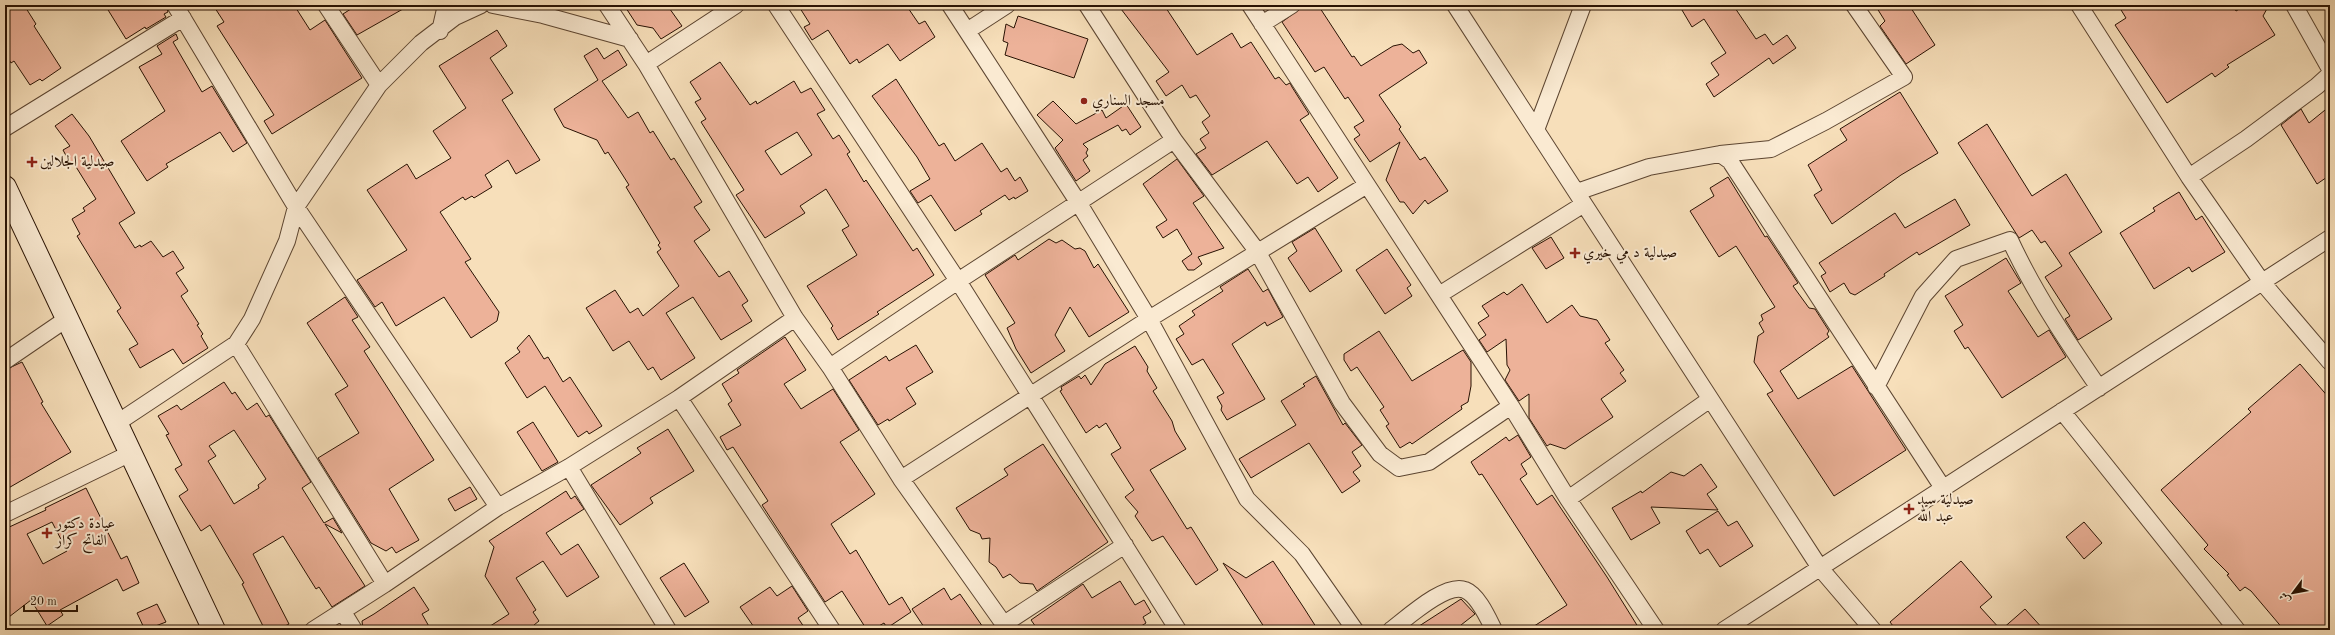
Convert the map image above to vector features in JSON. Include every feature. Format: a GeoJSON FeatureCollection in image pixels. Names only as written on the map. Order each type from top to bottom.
{"type":"FeatureCollection","features":[{"type":"Feature","properties":{"kind":"street"},"geometry":{"type":"LineString","coordinates":[[326,5],[379,85]]}},
{"type":"Feature","properties":{"kind":"street"},"geometry":{"type":"LineString","coordinates":[[440,31],[446,5]]}},
{"type":"Feature","properties":{"kind":"street"},"geometry":{"type":"LineString","coordinates":[[117,423],[236,344],[252,319],[286,241],[296,207],[379,85],[421,43],[440,31],[455,17],[481,5]]}},
{"type":"Feature","properties":{"kind":"street"},"geometry":{"type":"LineString","coordinates":[[493,5],[543,15],[630,40]]}},
{"type":"Feature","properties":{"kind":"street"},"geometry":{"type":"LineString","coordinates":[[607,5],[646,64],[795,318],[830,367],[901,479],[1006,627],[1125,545]]}},
{"type":"Feature","properties":{"kind":"street"},"geometry":{"type":"LineString","coordinates":[[646,64],[736,5]]}},
{"type":"Feature","properties":{"kind":"street"},"geometry":{"type":"LineString","coordinates":[[776,5],[958,280],[1178,630]]}},
{"type":"Feature","properties":{"kind":"street"},"geometry":{"type":"LineString","coordinates":[[950,5],[1078,202],[1149,319],[1247,500],[1302,554],[1355,630]]}},
{"type":"Feature","properties":{"kind":"street"},"geometry":{"type":"LineString","coordinates":[[967,31],[1006,5]]}},
{"type":"Feature","properties":{"kind":"street"},"geometry":{"type":"LineString","coordinates":[[1087,5],[1174,140],[1257,251],[1342,403],[1380,454],[1400,468],[1429,462],[1511,406]]}},
{"type":"Feature","properties":{"kind":"street"},"geometry":{"type":"LineString","coordinates":[[1250,5],[1439,294],[1511,406],[1568,499],[1656,630]]}},
{"type":"Feature","properties":{"kind":"street"},"geometry":{"type":"LineString","coordinates":[[1262,24],[1292,5]]}},
{"type":"Feature","properties":{"kind":"street"},"geometry":{"type":"LineString","coordinates":[[1455,5],[1709,400],[1820,568],[1873,630]]}},
{"type":"Feature","properties":{"kind":"street"},"geometry":{"type":"LineString","coordinates":[[1536,130],[1583,5]]}},
{"type":"Feature","properties":{"kind":"street"},"geometry":{"type":"LineString","coordinates":[[1439,294],[1580,198],[1649,167],[1720,154],[1771,149],[1826,122],[1904,77],[1854,5]]}},
{"type":"Feature","properties":{"kind":"street"},"geometry":{"type":"LineString","coordinates":[[2078,5],[2189,177],[2262,282],[2330,362]]}},
{"type":"Feature","properties":{"kind":"street"},"geometry":{"type":"LineString","coordinates":[[2189,177],[2246,139],[2317,86],[2328,76],[2330,69],[2294,5]]}},
{"type":"Feature","properties":{"kind":"street"},"geometry":{"type":"LineString","coordinates":[[5,128],[179,11],[296,207],[498,507]]}},
{"type":"Feature","properties":{"kind":"street"},"geometry":{"type":"LineString","coordinates":[[830,367],[958,280],[1174,140]]}},
{"type":"Feature","properties":{"kind":"street"},"geometry":{"type":"LineString","coordinates":[[1720,154],[1730,161],[1943,488]]}},
{"type":"Feature","properties":{"kind":"street"},"geometry":{"type":"LineString","coordinates":[[901,479],[1149,319],[1257,251],[1367,185]]}},
{"type":"Feature","properties":{"kind":"street"},"geometry":{"type":"LineString","coordinates":[[5,187],[214,630]]}},
{"type":"Feature","properties":{"kind":"street"},"geometry":{"type":"LineString","coordinates":[[1724,630],[2330,238]]}},
{"type":"Feature","properties":{"kind":"street"},"geometry":{"type":"LineString","coordinates":[[1876,387],[1923,296],[1956,259],[2010,240],[2024,270],[2072,349],[2098,388]]}},
{"type":"Feature","properties":{"kind":"street"},"geometry":{"type":"LineString","coordinates":[[5,361],[68,318]]}},
{"type":"Feature","properties":{"kind":"street"},"geometry":{"type":"LineString","coordinates":[[312,630],[343,612],[498,507],[569,467],[679,398],[795,318]]}},
{"type":"Feature","properties":{"kind":"street"},"geometry":{"type":"LineString","coordinates":[[236,344],[385,584]]}},
{"type":"Feature","properties":{"kind":"street"},"geometry":{"type":"LineString","coordinates":[[679,398],[832,630]]}},
{"type":"Feature","properties":{"kind":"street"},"geometry":{"type":"LineString","coordinates":[[1568,499],[1709,400]]}},
{"type":"Feature","properties":{"kind":"street"},"geometry":{"type":"LineString","coordinates":[[2062,411],[2237,630]]}},
{"type":"Feature","properties":{"kind":"street"},"geometry":{"type":"LineString","coordinates":[[5,514],[131,453]]}},
{"type":"Feature","properties":{"kind":"street"},"geometry":{"type":"LineString","coordinates":[[569,467],[668,630]]}},
{"type":"Feature","properties":{"kind":"street"},"geometry":{"type":"LineString","coordinates":[[1391,630],[1436,596],[1456,587],[1466,590],[1474,596],[1494,630]]}},
{"type":"Feature","properties":{"kind":"street"},"geometry":{"type":"LineString","coordinates":[[343,612],[354,630]]}},
{"type":"Feature","properties":{"kind":"building"},"geometry":{"type":"Polygon","coordinates":[[[5,5],[24,5],[36,24],[34,26],[61,68],[42,81],[40,79],[30,85],[14,61],[11,63],[5,53],[5,5]]]}},
{"type":"Feature","properties":{"kind":"building"},"geometry":{"type":"Polygon","coordinates":[[[105,5],[166,5],[168,12],[164,14],[166,17],[146,29],[145,27],[126,39],[105,5]]]}},
{"type":"Feature","properties":{"kind":"building"},"geometry":{"type":"Polygon","coordinates":[[[213,5],[294,5],[310,30],[325,20],[362,78],[272,134],[264,121],[274,115],[217,26],[224,22],[213,5]]]}},
{"type":"Feature","properties":{"kind":"building"},"geometry":{"type":"Polygon","coordinates":[[[357,5],[410,5],[357,35],[343,14],[357,5]]]}},
{"type":"Feature","properties":{"kind":"building"},"geometry":{"type":"Polygon","coordinates":[[[624,5],[667,5],[682,26],[661,39],[653,28],[637,25],[624,5]]]}},
{"type":"Feature","properties":{"kind":"building"},"geometry":{"type":"Polygon","coordinates":[[[798,5],[906,5],[919,24],[925,21],[935,37],[900,61],[888,44],[859,63],[857,59],[850,64],[828,30],[812,40],[804,27],[810,24],[798,5]]]}},
{"type":"Feature","properties":{"kind":"building"},"geometry":{"type":"Polygon","coordinates":[[[1118,5],[1164,5],[1197,55],[1232,33],[1241,48],[1251,42],[1275,79],[1279,77],[1286,85],[1290,83],[1309,114],[1300,120],[1338,178],[1318,192],[1308,177],[1297,184],[1267,141],[1212,175],[1196,154],[1206,148],[1200,139],[1209,133],[1202,122],[1210,116],[1196,95],[1190,98],[1182,85],[1166,96],[1156,81],[1169,72],[1118,5]]]}},
{"type":"Feature","properties":{"kind":"building"},"geometry":{"type":"Polygon","coordinates":[[[1305,5],[1318,5],[1352,57],[1354,56],[1361,66],[1393,46],[1402,44],[1413,53],[1419,50],[1427,63],[1379,95],[1401,127],[1399,129],[1420,160],[1425,157],[1448,191],[1428,204],[1425,200],[1413,214],[1404,202],[1400,202],[1386,180],[1400,142],[1370,162],[1354,139],[1360,135],[1354,127],[1364,121],[1348,97],[1345,99],[1324,67],[1315,72],[1282,22],[1305,5]]]}},
{"type":"Feature","properties":{"kind":"building"},"geometry":{"type":"Polygon","coordinates":[[[1679,5],[1733,5],[1756,39],[1765,34],[1773,45],[1787,35],[1796,48],[1773,64],[1769,58],[1714,97],[1706,84],[1719,75],[1711,63],[1726,53],[1704,19],[1692,27],[1679,5]]]}},
{"type":"Feature","properties":{"kind":"building"},"geometry":{"type":"Polygon","coordinates":[[[1875,5],[1909,5],[1935,45],[1906,64],[1880,26],[1885,21],[1875,5]]]}},
{"type":"Feature","properties":{"kind":"building"},"geometry":{"type":"Polygon","coordinates":[[[2118,5],[2232,5],[2236,11],[2246,5],[2269,5],[2263,16],[2275,35],[2227,65],[2229,67],[2215,77],[2212,73],[2167,103],[2115,25],[2126,18],[2118,5]]]}},
{"type":"Feature","properties":{"kind":"building"},"geometry":{"type":"Polygon","coordinates":[[[1018,16],[1088,39],[1074,78],[1005,55],[1008,43],[1003,41],[1006,24],[1014,28],[1018,16]]]}},
{"type":"Feature","properties":{"kind":"building"},"geometry":{"type":"Polygon","coordinates":[[[497,30],[507,46],[490,58],[513,93],[502,100],[540,160],[516,174],[508,160],[485,175],[492,187],[474,198],[472,196],[465,200],[463,197],[440,212],[471,259],[465,262],[499,312],[497,321],[471,338],[444,297],[396,326],[382,302],[375,307],[357,280],[407,250],[367,190],[407,164],[416,179],[451,158],[433,131],[466,108],[439,66],[497,30]]]}},
{"type":"Feature","properties":{"kind":"building"},"geometry":{"type":"Polygon","coordinates":[[[176,34],[178,39],[173,42],[202,92],[212,86],[247,143],[233,152],[220,132],[166,164],[168,167],[147,181],[121,141],[165,111],[139,67],[162,54],[157,46],[176,34]]]}},
{"type":"Feature","properties":{"kind":"building"},"geometry":{"type":"Polygon","coordinates":[[[597,48],[604,59],[618,50],[627,65],[602,81],[628,118],[638,112],[650,133],[653,131],[671,160],[674,158],[702,202],[694,207],[710,230],[694,241],[719,277],[729,271],[748,301],[742,305],[752,321],[721,340],[693,297],[666,313],[695,358],[661,380],[653,367],[648,370],[629,341],[613,351],[586,308],[615,290],[630,313],[638,308],[643,316],[679,286],[657,252],[661,249],[658,245],[660,243],[626,187],[629,185],[608,152],[605,154],[597,140],[564,127],[554,109],[598,80],[584,56],[597,48]]]}},
{"type":"Feature","properties":{"kind":"building"},"geometry":{"type":"Polygon","coordinates":[[[720,62],[750,105],[756,101],[757,104],[794,81],[801,93],[811,88],[825,110],[817,114],[833,139],[839,135],[850,152],[847,154],[864,182],[866,180],[913,251],[917,248],[934,275],[877,312],[879,314],[838,340],[831,328],[833,326],[807,286],[857,255],[842,230],[849,226],[826,189],[800,206],[805,213],[765,238],[736,195],[744,190],[701,122],[706,119],[695,102],[701,99],[690,82],[720,62]],[[797,132],[765,151],[781,175],[812,155],[797,132]]]}},
{"type":"Feature","properties":{"kind":"building"},"geometry":{"type":"Polygon","coordinates":[[[896,79],[939,146],[944,143],[955,161],[982,143],[1001,172],[1007,168],[1015,181],[1020,177],[1028,191],[1015,199],[1014,197],[1009,200],[1005,195],[980,211],[982,214],[955,231],[931,195],[918,203],[910,191],[930,179],[917,157],[872,96],[896,79]]]}},
{"type":"Feature","properties":{"kind":"building"},"geometry":{"type":"Polygon","coordinates":[[[1900,92],[1938,153],[1901,175],[1832,224],[1814,195],[1822,190],[1808,165],[1847,140],[1840,129],[1900,92]]]}},
{"type":"Feature","properties":{"kind":"building"},"geometry":{"type":"Polygon","coordinates":[[[1053,101],[1076,124],[1102,110],[1106,118],[1126,104],[1141,127],[1130,135],[1126,129],[1122,131],[1118,125],[1083,144],[1088,149],[1086,153],[1088,156],[1083,160],[1090,171],[1076,181],[1055,148],[1063,140],[1037,115],[1053,101]]]}},
{"type":"Feature","properties":{"kind":"building"},"geometry":{"type":"Polygon","coordinates":[[[2330,106],[2330,175],[2317,184],[2281,125],[2301,109],[2309,123],[2330,106]]]}},
{"type":"Feature","properties":{"kind":"building"},"geometry":{"type":"Polygon","coordinates":[[[72,114],[89,136],[135,213],[119,223],[135,248],[140,245],[141,247],[151,241],[163,257],[173,251],[184,268],[176,273],[188,291],[181,296],[199,324],[197,325],[203,334],[201,336],[208,348],[183,364],[173,349],[140,368],[129,349],[138,344],[117,311],[121,308],[77,236],[80,234],[72,219],[85,211],[83,208],[96,199],[73,162],[70,163],[63,150],[70,146],[55,126],[72,114]]]}},
{"type":"Feature","properties":{"kind":"building"},"geometry":{"type":"Polygon","coordinates":[[[1987,124],[2032,196],[2066,174],[2102,232],[2069,253],[2112,319],[2078,340],[2065,319],[2070,316],[2045,277],[2062,266],[2045,241],[2041,243],[2032,230],[2019,238],[1958,143],[1987,124]]]}},
{"type":"Feature","properties":{"kind":"building"},"geometry":{"type":"Polygon","coordinates":[[[1177,159],[1204,196],[1193,203],[1224,248],[1198,257],[1202,264],[1194,270],[1188,270],[1182,261],[1192,254],[1177,229],[1163,238],[1156,227],[1167,220],[1143,184],[1177,159]]]}},
{"type":"Feature","properties":{"kind":"building"},"geometry":{"type":"Polygon","coordinates":[[[1728,177],[1765,237],[1767,236],[1798,283],[1793,286],[1809,308],[1815,309],[1829,331],[1827,334],[1829,337],[1780,371],[1798,399],[1852,366],[1906,450],[1834,496],[1767,394],[1773,391],[1754,362],[1758,336],[1764,332],[1759,323],[1763,320],[1761,315],[1775,307],[1736,246],[1719,257],[1690,211],[1714,196],[1710,188],[1728,177]]]}},
{"type":"Feature","properties":{"kind":"building"},"geometry":{"type":"Polygon","coordinates":[[[2179,192],[2196,220],[2202,216],[2225,252],[2192,272],[2189,267],[2154,289],[2120,233],[2155,211],[2153,208],[2179,192]]]}},
{"type":"Feature","properties":{"kind":"building"},"geometry":{"type":"Polygon","coordinates":[[[1955,199],[1970,225],[1919,255],[1917,252],[1884,274],[1885,276],[1855,295],[1850,293],[1844,283],[1830,292],[1821,276],[1826,273],[1819,263],[1895,213],[1905,228],[1955,199]]]}},
{"type":"Feature","properties":{"kind":"building"},"geometry":{"type":"Polygon","coordinates":[[[1315,228],[1342,271],[1310,292],[1288,258],[1297,251],[1292,242],[1315,228]]]}},
{"type":"Feature","properties":{"kind":"building"},"geometry":{"type":"Polygon","coordinates":[[[1551,237],[1564,258],[1546,269],[1532,248],[1551,237]]]}},
{"type":"Feature","properties":{"kind":"building"},"geometry":{"type":"Polygon","coordinates":[[[1049,239],[1056,243],[1062,240],[1075,249],[1080,248],[1085,251],[1094,268],[1098,264],[1129,312],[1089,337],[1070,307],[1055,335],[1065,351],[1031,373],[1016,349],[1007,328],[1015,323],[985,275],[1015,255],[1018,260],[1049,239]]]}},
{"type":"Feature","properties":{"kind":"building"},"geometry":{"type":"Polygon","coordinates":[[[1387,249],[1411,285],[1407,288],[1412,296],[1385,314],[1356,270],[1387,249]]]}},
{"type":"Feature","properties":{"kind":"building"},"geometry":{"type":"Polygon","coordinates":[[[2006,258],[2021,283],[2008,291],[2038,337],[2049,330],[2066,357],[2002,398],[1968,347],[1965,349],[1954,331],[1963,325],[1945,296],[2006,258]]]}},
{"type":"Feature","properties":{"kind":"building"},"geometry":{"type":"Polygon","coordinates":[[[1248,269],[1263,292],[1268,289],[1283,317],[1267,326],[1265,322],[1232,344],[1265,399],[1227,420],[1221,410],[1222,406],[1217,397],[1224,393],[1203,359],[1192,365],[1176,339],[1184,334],[1179,326],[1195,315],[1192,311],[1223,291],[1220,287],[1248,269]]]}},
{"type":"Feature","properties":{"kind":"building"},"geometry":{"type":"Polygon","coordinates":[[[1522,284],[1547,323],[1572,305],[1580,316],[1597,320],[1610,340],[1605,343],[1624,370],[1620,373],[1626,381],[1601,399],[1613,417],[1565,449],[1550,444],[1547,446],[1529,418],[1529,394],[1519,401],[1505,380],[1510,370],[1507,365],[1506,339],[1487,352],[1479,340],[1486,335],[1478,323],[1489,316],[1482,306],[1504,292],[1507,295],[1522,284]]]}},
{"type":"Feature","properties":{"kind":"building"},"geometry":{"type":"Polygon","coordinates":[[[345,297],[358,317],[352,320],[370,347],[364,351],[434,460],[389,489],[419,540],[396,553],[392,547],[386,551],[371,543],[318,458],[359,433],[335,394],[348,386],[307,323],[345,297]]]}},
{"type":"Feature","properties":{"kind":"building"},"geometry":{"type":"Polygon","coordinates":[[[1379,331],[1412,381],[1463,350],[1471,362],[1471,386],[1468,402],[1461,406],[1462,409],[1412,444],[1410,442],[1400,448],[1386,426],[1389,424],[1380,410],[1384,407],[1357,367],[1351,371],[1344,360],[1344,354],[1379,331]]]}},
{"type":"Feature","properties":{"kind":"building"},"geometry":{"type":"Polygon","coordinates":[[[529,335],[544,359],[548,357],[563,382],[570,377],[602,426],[589,434],[587,431],[578,437],[545,386],[527,398],[505,363],[520,352],[517,348],[529,335]]]}},
{"type":"Feature","properties":{"kind":"building"},"geometry":{"type":"Polygon","coordinates":[[[785,337],[806,370],[784,384],[801,409],[833,389],[859,430],[840,442],[875,494],[831,524],[850,554],[856,550],[889,605],[902,597],[911,612],[887,628],[884,623],[872,630],[867,630],[842,591],[825,602],[762,505],[768,501],[733,447],[727,450],[720,437],[741,425],[728,404],[732,401],[722,384],[739,373],[737,370],[785,337]]]}},
{"type":"Feature","properties":{"kind":"building"},"geometry":{"type":"Polygon","coordinates":[[[916,345],[933,372],[906,388],[916,404],[889,421],[888,419],[878,425],[849,380],[886,356],[889,361],[916,345]]]}},
{"type":"Feature","properties":{"kind":"building"},"geometry":{"type":"Polygon","coordinates":[[[1135,346],[1148,367],[1147,371],[1157,388],[1153,391],[1172,421],[1175,431],[1186,449],[1150,470],[1187,529],[1191,527],[1218,570],[1196,585],[1163,536],[1152,541],[1135,516],[1138,512],[1125,497],[1134,490],[1111,454],[1121,448],[1106,423],[1099,428],[1097,425],[1086,433],[1060,391],[1062,390],[1061,387],[1079,376],[1081,379],[1085,375],[1091,385],[1105,364],[1135,346]]]}},
{"type":"Feature","properties":{"kind":"building"},"geometry":{"type":"Polygon","coordinates":[[[22,362],[43,402],[41,403],[71,452],[5,490],[5,370],[22,362]]]}},
{"type":"Feature","properties":{"kind":"building"},"geometry":{"type":"Polygon","coordinates":[[[2300,364],[2330,399],[2330,630],[2284,630],[2251,591],[2245,587],[2240,591],[2227,575],[2229,574],[2204,549],[2208,545],[2161,490],[2251,412],[2248,409],[2300,364]]]}},
{"type":"Feature","properties":{"kind":"building"},"geometry":{"type":"Polygon","coordinates":[[[1316,376],[1343,425],[1345,423],[1362,445],[1352,452],[1361,466],[1353,472],[1360,481],[1342,493],[1309,443],[1251,478],[1239,459],[1296,425],[1281,401],[1305,386],[1303,384],[1316,376]]]}},
{"type":"Feature","properties":{"kind":"building"},"geometry":{"type":"Polygon","coordinates":[[[224,382],[232,394],[235,392],[247,410],[257,403],[266,417],[269,415],[311,482],[302,488],[324,523],[333,518],[342,533],[325,524],[365,586],[332,607],[319,587],[316,589],[283,536],[253,554],[289,624],[277,630],[265,630],[242,584],[244,583],[210,525],[201,531],[179,496],[188,490],[175,469],[182,465],[166,435],[169,434],[158,416],[177,405],[181,410],[224,382]],[[234,430],[209,446],[216,456],[208,461],[234,504],[259,488],[258,485],[266,479],[234,430]]]}},
{"type":"Feature","properties":{"kind":"building"},"geometry":{"type":"Polygon","coordinates":[[[533,422],[558,462],[542,471],[517,432],[533,422]]]}},
{"type":"Feature","properties":{"kind":"building"},"geometry":{"type":"Polygon","coordinates":[[[668,429],[694,471],[650,498],[653,503],[620,525],[591,485],[641,453],[637,448],[668,429]]]}},
{"type":"Feature","properties":{"kind":"building"},"geometry":{"type":"Polygon","coordinates":[[[1518,435],[1531,457],[1521,464],[1527,474],[1520,479],[1537,505],[1552,495],[1607,577],[1640,630],[1528,630],[1567,605],[1482,474],[1479,475],[1471,462],[1506,437],[1509,441],[1518,435]]]}},
{"type":"Feature","properties":{"kind":"building"},"geometry":{"type":"Polygon","coordinates":[[[1043,444],[1108,542],[1037,591],[1033,584],[1020,583],[1010,574],[1003,578],[996,567],[989,562],[990,538],[982,539],[980,534],[970,530],[956,508],[1008,475],[1004,469],[1043,444]]]}},
{"type":"Feature","properties":{"kind":"building"},"geometry":{"type":"Polygon","coordinates":[[[1701,464],[1717,487],[1707,494],[1718,510],[1651,507],[1660,523],[1631,540],[1612,508],[1641,491],[1642,493],[1671,472],[1684,476],[1701,464]]]}},
{"type":"Feature","properties":{"kind":"building"},"geometry":{"type":"Polygon","coordinates":[[[470,487],[477,499],[455,511],[448,499],[470,487]]]}},
{"type":"Feature","properties":{"kind":"building"},"geometry":{"type":"Polygon","coordinates":[[[86,488],[121,559],[127,556],[139,583],[123,591],[117,579],[60,610],[63,615],[47,626],[31,600],[5,620],[5,529],[46,510],[45,508],[86,488]],[[52,522],[27,534],[43,564],[67,551],[52,522]]]}},
{"type":"Feature","properties":{"kind":"building"},"geometry":{"type":"Polygon","coordinates":[[[566,491],[571,499],[575,496],[584,509],[546,533],[561,555],[578,544],[599,577],[567,597],[543,561],[516,578],[536,610],[533,612],[539,621],[534,625],[537,630],[484,630],[509,614],[485,576],[494,547],[489,541],[566,491]]]}},
{"type":"Feature","properties":{"kind":"building"},"geometry":{"type":"Polygon","coordinates":[[[1718,511],[1728,526],[1737,521],[1753,546],[1720,567],[1708,549],[1700,554],[1686,531],[1718,511]]]}},
{"type":"Feature","properties":{"kind":"building"},"geometry":{"type":"Polygon","coordinates":[[[2084,522],[2102,543],[2084,559],[2066,537],[2084,522]]]}},
{"type":"Feature","properties":{"kind":"building"},"geometry":{"type":"Polygon","coordinates":[[[1273,561],[1318,630],[1266,630],[1223,563],[1246,578],[1273,561]]]}},
{"type":"Feature","properties":{"kind":"building"},"geometry":{"type":"Polygon","coordinates":[[[1961,561],[1992,597],[1980,607],[2001,630],[1896,630],[1890,622],[1961,561]]]}},
{"type":"Feature","properties":{"kind":"building"},"geometry":{"type":"Polygon","coordinates":[[[684,563],[709,602],[685,617],[660,578],[684,563]]]}},
{"type":"Feature","properties":{"kind":"building"},"geometry":{"type":"Polygon","coordinates":[[[1120,581],[1135,605],[1144,600],[1151,612],[1143,617],[1146,623],[1135,630],[1038,630],[1031,620],[1083,584],[1092,598],[1120,581]]]}},
{"type":"Feature","properties":{"kind":"building"},"geometry":{"type":"Polygon","coordinates":[[[792,586],[808,611],[798,618],[806,630],[756,630],[740,607],[770,587],[777,596],[792,586]]]}},
{"type":"Feature","properties":{"kind":"building"},"geometry":{"type":"Polygon","coordinates":[[[414,587],[429,610],[422,614],[431,630],[363,630],[362,621],[414,587]]]}},
{"type":"Feature","properties":{"kind":"building"},"geometry":{"type":"Polygon","coordinates":[[[944,588],[951,600],[960,594],[985,630],[926,630],[912,609],[944,588]]]}},
{"type":"Feature","properties":{"kind":"building"},"geometry":{"type":"Polygon","coordinates":[[[1461,599],[1475,614],[1461,625],[1464,630],[1413,630],[1461,599]]]}},
{"type":"Feature","properties":{"kind":"building"},"geometry":{"type":"Polygon","coordinates":[[[157,604],[166,622],[145,630],[137,613],[157,604]]]}},
{"type":"Feature","properties":{"kind":"building"},"geometry":{"type":"Polygon","coordinates":[[[2025,609],[2044,630],[2001,630],[2025,609]]]}},
{"type":"Feature","properties":{"kind":"place","name":"مسجد السناري"},"geometry":{"type":"Point","coordinates":[1084,101]}},
{"type":"Feature","properties":{"kind":"place","name":"صيدلية الجلالين"},"geometry":{"type":"Point","coordinates":[32,162]}},
{"type":"Feature","properties":{"kind":"place","name":"صيدلية د مي خيري"},"geometry":{"type":"Point","coordinates":[1575,253]}},
{"type":"Feature","properties":{"kind":"place","name":"صيدلية سيد عبد الله"},"geometry":{"type":"Point","coordinates":[1909,509]}},
{"type":"Feature","properties":{"kind":"place","name":"عيادة دكتور الفاتح كرار"},"geometry":{"type":"Point","coordinates":[47,533]}}]}
